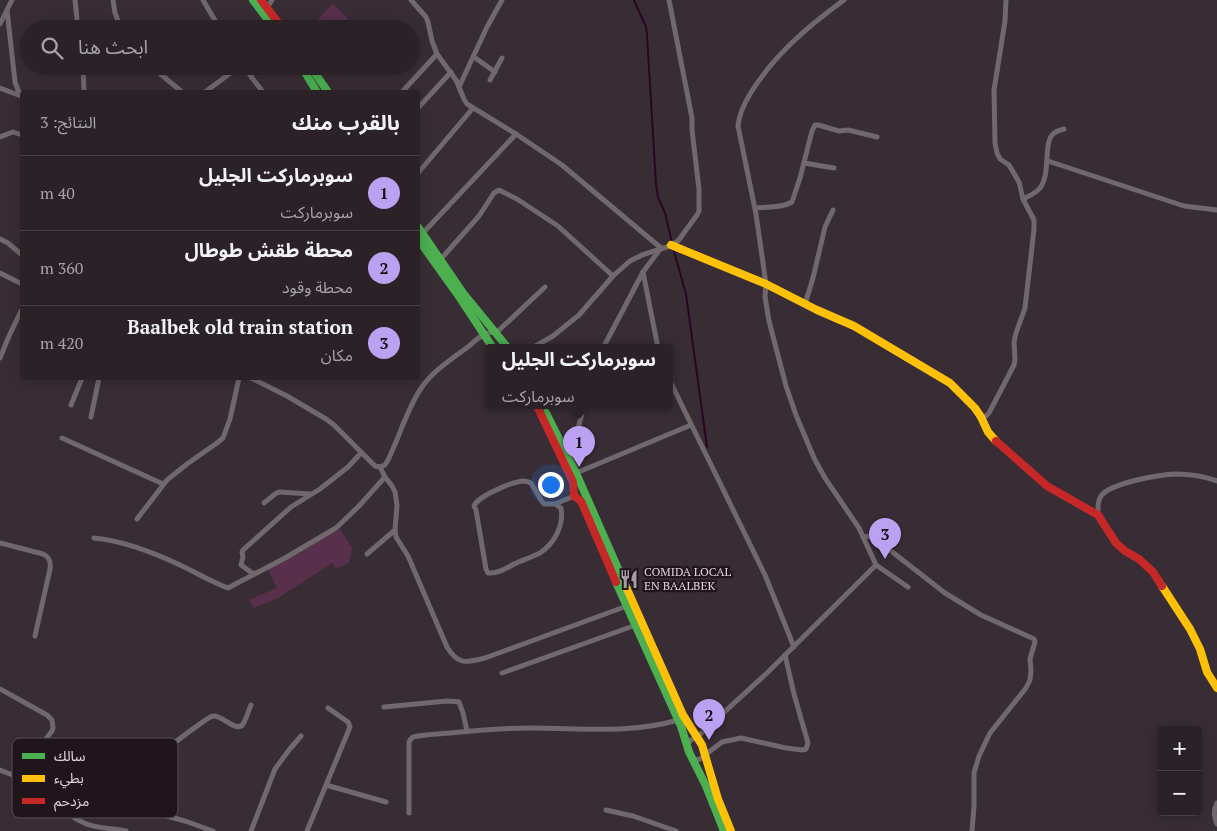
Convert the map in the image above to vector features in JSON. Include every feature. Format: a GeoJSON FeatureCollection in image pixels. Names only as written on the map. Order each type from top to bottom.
{"type":"FeatureCollection","features":[{"type":"Feature","properties":{"kind":"main road"},"geometry":{"type":"LineString","coordinates":[[253,0],[268,20]]}},
{"type":"Feature","properties":{"kind":"main road"},"geometry":{"type":"LineString","coordinates":[[261,0],[277,20]]}},
{"type":"Feature","properties":{"kind":"main road"},"geometry":{"type":"LineString","coordinates":[[307,75],[316,90]]}},
{"type":"Feature","properties":{"kind":"main road"},"geometry":{"type":"LineString","coordinates":[[316,75],[327,90]]}},
{"type":"Feature","properties":{"kind":"main road"},"geometry":{"type":"LineString","coordinates":[[420,234],[475,308],[505,344]]}},
{"type":"Feature","properties":{"kind":"main road"},"geometry":{"type":"LineString","coordinates":[[420,235],[490,344]]}},
{"type":"Feature","properties":{"kind":"main road"},"geometry":{"type":"LineString","coordinates":[[671,245],[766,284],[854,326],[950,383],[975,408],[993,438],[1046,486],[1098,515],[1116,543],[1153,572],[1190,629],[1200,649],[1207,672],[1217,688]]}},
{"type":"Feature","properties":{"kind":"main road"},"geometry":{"type":"LineString","coordinates":[[538,409],[573,482],[574,496],[581,501],[678,720],[689,752],[706,786],[724,831]]}},
{"type":"Feature","properties":{"kind":"main road"},"geometry":{"type":"LineString","coordinates":[[544,409],[576,473],[683,715],[702,745],[718,798],[731,831]]}},
{"type":"Feature","properties":{"kind":"street"},"geometry":{"type":"LineString","coordinates":[[0,24],[12,0]]}},
{"type":"Feature","properties":{"kind":"street"},"geometry":{"type":"LineString","coordinates":[[75,0],[77,20]]}},
{"type":"Feature","properties":{"kind":"street"},"geometry":{"type":"LineString","coordinates":[[113,0],[118,20]]}},
{"type":"Feature","properties":{"kind":"street"},"geometry":{"type":"LineString","coordinates":[[268,8],[272,0]]}},
{"type":"Feature","properties":{"kind":"street"},"geometry":{"type":"LineString","coordinates":[[412,0],[428,22],[436,54],[451,72],[466,102],[562,165],[661,248]]}},
{"type":"Feature","properties":{"kind":"street"},"geometry":{"type":"LineString","coordinates":[[460,87],[487,27],[502,0]]}},
{"type":"Feature","properties":{"kind":"street"},"geometry":{"type":"LineString","coordinates":[[539,344],[579,315],[613,276],[635,258],[678,241],[698,211],[697,162],[692,118],[669,0]]}},
{"type":"Feature","properties":{"kind":"street"},"geometry":{"type":"LineString","coordinates":[[844,0],[816,21],[780,53],[761,77],[742,108],[738,126],[755,208],[766,284],[765,297],[769,321],[786,386],[796,415],[820,470],[863,536],[876,565],[908,587]]}},
{"type":"Feature","properties":{"kind":"street"},"geometry":{"type":"LineString","coordinates":[[981,417],[986,416],[990,412],[1014,366],[1014,342],[1025,308],[1034,229],[1034,220],[1023,199],[1015,173],[1009,165],[1000,159],[995,144],[994,90],[1005,21],[1006,0]]}},
{"type":"Feature","properties":{"kind":"street"},"geometry":{"type":"LineString","coordinates":[[205,1],[215,20]]}},
{"type":"Feature","properties":{"kind":"street"},"geometry":{"type":"LineString","coordinates":[[7,10],[14,82],[20,94]]}},
{"type":"Feature","properties":{"kind":"street"},"geometry":{"type":"LineString","coordinates":[[420,72],[436,54]]}},
{"type":"Feature","properties":{"kind":"street"},"geometry":{"type":"LineString","coordinates":[[474,57],[495,72]]}},
{"type":"Feature","properties":{"kind":"street"},"geometry":{"type":"LineString","coordinates":[[490,80],[502,58]]}},
{"type":"Feature","properties":{"kind":"street"},"geometry":{"type":"LineString","coordinates":[[420,106],[451,72]]}},
{"type":"Feature","properties":{"kind":"street"},"geometry":{"type":"LineString","coordinates":[[83,75],[84,90]]}},
{"type":"Feature","properties":{"kind":"street"},"geometry":{"type":"LineString","coordinates":[[162,75],[180,90]]}},
{"type":"Feature","properties":{"kind":"street"},"geometry":{"type":"LineString","coordinates":[[208,90],[229,75]]}},
{"type":"Feature","properties":{"kind":"street"},"geometry":{"type":"LineString","coordinates":[[249,75],[261,90]]}},
{"type":"Feature","properties":{"kind":"street"},"geometry":{"type":"LineString","coordinates":[[404,90],[417,75]]}},
{"type":"Feature","properties":{"kind":"street"},"geometry":{"type":"LineString","coordinates":[[0,88],[20,96]]}},
{"type":"Feature","properties":{"kind":"street"},"geometry":{"type":"LineString","coordinates":[[420,171],[473,108]]}},
{"type":"Feature","properties":{"kind":"street"},"geometry":{"type":"LineString","coordinates":[[755,208],[784,205],[792,202],[815,125],[877,137]]}},
{"type":"Feature","properties":{"kind":"street"},"geometry":{"type":"LineString","coordinates":[[1023,199],[1041,187],[1048,168],[1048,151],[1051,137],[1053,133],[1064,129]]}},
{"type":"Feature","properties":{"kind":"street"},"geometry":{"type":"LineString","coordinates":[[0,137],[13,132],[20,134]]}},
{"type":"Feature","properties":{"kind":"street"},"geometry":{"type":"LineString","coordinates":[[420,232],[516,134]]}},
{"type":"Feature","properties":{"kind":"street"},"geometry":{"type":"LineString","coordinates":[[804,162],[834,168]]}},
{"type":"Feature","properties":{"kind":"street"},"geometry":{"type":"LineString","coordinates":[[1048,162],[1184,206],[1217,210]]}},
{"type":"Feature","properties":{"kind":"street"},"geometry":{"type":"LineString","coordinates":[[440,260],[479,216],[494,193],[500,190],[558,226],[613,276]]}},
{"type":"Feature","properties":{"kind":"street"},"geometry":{"type":"LineString","coordinates":[[805,304],[825,227],[833,210]]}},
{"type":"Feature","properties":{"kind":"street"},"geometry":{"type":"LineString","coordinates":[[0,239],[20,253]]}},
{"type":"Feature","properties":{"kind":"street"},"geometry":{"type":"LineString","coordinates":[[605,344],[643,272],[661,248]]}},
{"type":"Feature","properties":{"kind":"street"},"geometry":{"type":"LineString","coordinates":[[643,272],[657,344]]}},
{"type":"Feature","properties":{"kind":"street"},"geometry":{"type":"LineString","coordinates":[[0,273],[20,283]]}},
{"type":"Feature","properties":{"kind":"street"},"geometry":{"type":"LineString","coordinates":[[255,380],[326,419],[375,466],[380,467],[385,465],[388,460],[416,398],[424,385],[445,364],[488,331],[496,332],[545,287]]}},
{"type":"Feature","properties":{"kind":"street"},"geometry":{"type":"LineString","coordinates":[[0,358],[20,313]]}},
{"type":"Feature","properties":{"kind":"street"},"geometry":{"type":"LineString","coordinates":[[71,405],[81,380]]}},
{"type":"Feature","properties":{"kind":"street"},"geometry":{"type":"LineString","coordinates":[[91,416],[99,380]]}},
{"type":"Feature","properties":{"kind":"street"},"geometry":{"type":"LineString","coordinates":[[137,519],[163,484],[176,472],[223,438],[239,380]]}},
{"type":"Feature","properties":{"kind":"street"},"geometry":{"type":"LineString","coordinates":[[673,387],[765,575],[794,647]]}},
{"type":"Feature","properties":{"kind":"street"},"geometry":{"type":"LineString","coordinates":[[563,447],[571,442],[574,437],[583,409]]}},
{"type":"Feature","properties":{"kind":"street"},"geometry":{"type":"LineString","coordinates":[[576,473],[691,425]]}},
{"type":"Feature","properties":{"kind":"street"},"geometry":{"type":"LineString","coordinates":[[62,438],[163,484]]}},
{"type":"Feature","properties":{"kind":"street"},"geometry":{"type":"LineString","coordinates":[[258,572],[252,573],[241,565],[242,552],[291,507],[348,467],[361,453]]}},
{"type":"Feature","properties":{"kind":"street"},"geometry":{"type":"LineString","coordinates":[[380,467],[384,477],[394,489],[397,499],[395,530],[398,541],[414,569],[447,647],[453,656],[461,661],[470,662],[485,658],[627,606]]}},
{"type":"Feature","properties":{"kind":"street"},"geometry":{"type":"LineString","coordinates":[[1098,515],[1101,495],[1109,489],[1130,481],[1173,474],[1184,474],[1217,481]]}},
{"type":"Feature","properties":{"kind":"street"},"geometry":{"type":"LineString","coordinates":[[94,538],[112,540],[145,550],[228,588],[336,528],[359,506],[384,477]]}},
{"type":"Feature","properties":{"kind":"street"},"geometry":{"type":"LineString","coordinates":[[555,504],[561,508],[562,518],[560,527],[551,544],[536,555],[488,573],[474,506],[477,501],[517,482],[525,481],[531,483],[544,504],[555,504],[574,496]]}},
{"type":"Feature","properties":{"kind":"street"},"geometry":{"type":"LineString","coordinates":[[264,503],[279,492],[312,494]]}},
{"type":"Feature","properties":{"kind":"street"},"geometry":{"type":"LineString","coordinates":[[367,554],[395,530]]}},
{"type":"Feature","properties":{"kind":"street"},"geometry":{"type":"LineString","coordinates":[[863,536],[879,538],[891,551],[945,593],[981,615],[1034,639],[1035,642],[1030,659],[1030,680],[1026,688],[990,733],[979,756],[974,773],[972,831]]}},
{"type":"Feature","properties":{"kind":"street"},"geometry":{"type":"LineString","coordinates":[[0,542],[43,554],[49,558],[50,569],[35,636]]}},
{"type":"Feature","properties":{"kind":"street"},"geometry":{"type":"LineString","coordinates":[[687,745],[794,647],[876,565]]}},
{"type":"Feature","properties":{"kind":"street"},"geometry":{"type":"LineString","coordinates":[[502,673],[636,625]]}},
{"type":"Feature","properties":{"kind":"street"},"geometry":{"type":"LineString","coordinates":[[693,760],[698,760],[722,742],[741,738],[786,748],[806,749],[808,743],[785,655]]}},
{"type":"Feature","properties":{"kind":"street"},"geometry":{"type":"LineString","coordinates":[[0,689],[50,717],[53,724],[52,731],[47,738]]}},
{"type":"Feature","properties":{"kind":"street"},"geometry":{"type":"LineString","coordinates":[[384,707],[447,701],[459,702],[467,731]]}},
{"type":"Feature","properties":{"kind":"street"},"geometry":{"type":"LineString","coordinates":[[178,740],[212,716],[236,727],[240,726],[243,724],[251,705]]}},
{"type":"Feature","properties":{"kind":"street"},"geometry":{"type":"LineString","coordinates":[[307,831],[350,727],[348,722],[328,708]]}},
{"type":"Feature","properties":{"kind":"street"},"geometry":{"type":"LineString","coordinates":[[409,813],[410,740],[415,736],[526,728],[609,729],[657,725],[678,720]]}},
{"type":"Feature","properties":{"kind":"street"},"geometry":{"type":"LineString","coordinates":[[251,831],[275,769],[301,736]]}},
{"type":"Feature","properties":{"kind":"street"},"geometry":{"type":"LineString","coordinates":[[0,770],[12,775]]}},
{"type":"Feature","properties":{"kind":"street"},"geometry":{"type":"LineString","coordinates":[[326,785],[386,802]]}},
{"type":"Feature","properties":{"kind":"street"},"geometry":{"type":"LineString","coordinates":[[1217,803],[1214,809],[1214,817],[1217,824]]}},
{"type":"Feature","properties":{"kind":"street"},"geometry":{"type":"LineString","coordinates":[[606,810],[633,816],[676,831]]}},
{"type":"Feature","properties":{"kind":"street"},"geometry":{"type":"LineString","coordinates":[[76,818],[83,823],[98,827],[126,831]]}},
{"type":"Feature","properties":{"kind":"street"},"geometry":{"type":"LineString","coordinates":[[174,818],[213,831]]}},
{"type":"Feature","properties":{"kind":"shaded area"},"geometry":{"type":"Polygon","coordinates":[[[333,3],[348,19],[347,20],[317,20],[333,3]]]}},
{"type":"Feature","properties":{"kind":"shaded area"},"geometry":{"type":"Polygon","coordinates":[[[340,529],[352,548],[349,563],[336,569],[332,563],[278,598],[254,608],[249,600],[277,588],[267,568],[340,529]]]}},
{"type":"Feature","properties":{"kind":"waterway"},"geometry":{"type":"LineString","coordinates":[[634,0],[646,27],[656,184],[672,243]]}},
{"type":"Feature","properties":{"kind":"waterway"},"geometry":{"type":"LineString","coordinates":[[673,248],[686,294],[707,447]]}},
{"type":"Feature","properties":{"kind":"traffic: fast"},"geometry":{"type":"LineString","coordinates":[[253,0],[268,20]]}},
{"type":"Feature","properties":{"kind":"traffic: fast"},"geometry":{"type":"LineString","coordinates":[[307,75],[316,90]]}},
{"type":"Feature","properties":{"kind":"traffic: fast"},"geometry":{"type":"LineString","coordinates":[[316,75],[327,90]]}},
{"type":"Feature","properties":{"kind":"traffic: fast"},"geometry":{"type":"LineString","coordinates":[[420,230],[463,293],[505,344]]}},
{"type":"Feature","properties":{"kind":"traffic: fast"},"geometry":{"type":"LineString","coordinates":[[420,242],[490,344]]}},
{"type":"Feature","properties":{"kind":"traffic: fast"},"geometry":{"type":"LineString","coordinates":[[546,413],[576,473],[627,589]]}},
{"type":"Feature","properties":{"kind":"traffic: fast"},"geometry":{"type":"LineString","coordinates":[[616,582],[681,726],[689,752],[706,786],[724,831]]}},
{"type":"Feature","properties":{"kind":"traffic: slow"},"geometry":{"type":"LineString","coordinates":[[671,245],[766,284],[854,326],[950,383],[975,408],[988,432],[996,441]]}},
{"type":"Feature","properties":{"kind":"traffic: slow"},"geometry":{"type":"LineString","coordinates":[[1162,586],[1190,629],[1200,649],[1207,672],[1217,688]]}},
{"type":"Feature","properties":{"kind":"traffic: slow"},"geometry":{"type":"LineString","coordinates":[[627,589],[683,715],[702,745],[718,799],[731,831]]}},
{"type":"Feature","properties":{"kind":"traffic: jam"},"geometry":{"type":"LineString","coordinates":[[261,0],[276,20]]}},
{"type":"Feature","properties":{"kind":"traffic: jam"},"geometry":{"type":"LineString","coordinates":[[538,409],[573,482],[574,496],[581,501],[616,582]]}},
{"type":"Feature","properties":{"kind":"traffic: jam"},"geometry":{"type":"LineString","coordinates":[[996,441],[1047,486],[1098,515],[1116,543],[1139,559],[1153,572],[1162,586]]}},
{"type":"Feature","properties":{"kind":"place","name":"سوبرماركت الجليل"},"geometry":{"type":"Point","coordinates":[579,467]}},
{"type":"Feature","properties":{"kind":"place","name":"Baalbek old train station"},"geometry":{"type":"Point","coordinates":[885,559]}},
{"type":"Feature","properties":{"kind":"place","name":"COMIDA LOCAL EN BAALBEK"},"geometry":{"type":"Point","coordinates":[629,579]}},
{"type":"Feature","properties":{"kind":"place","name":"محطة طقش طوطال"},"geometry":{"type":"Point","coordinates":[709,740]}}]}
